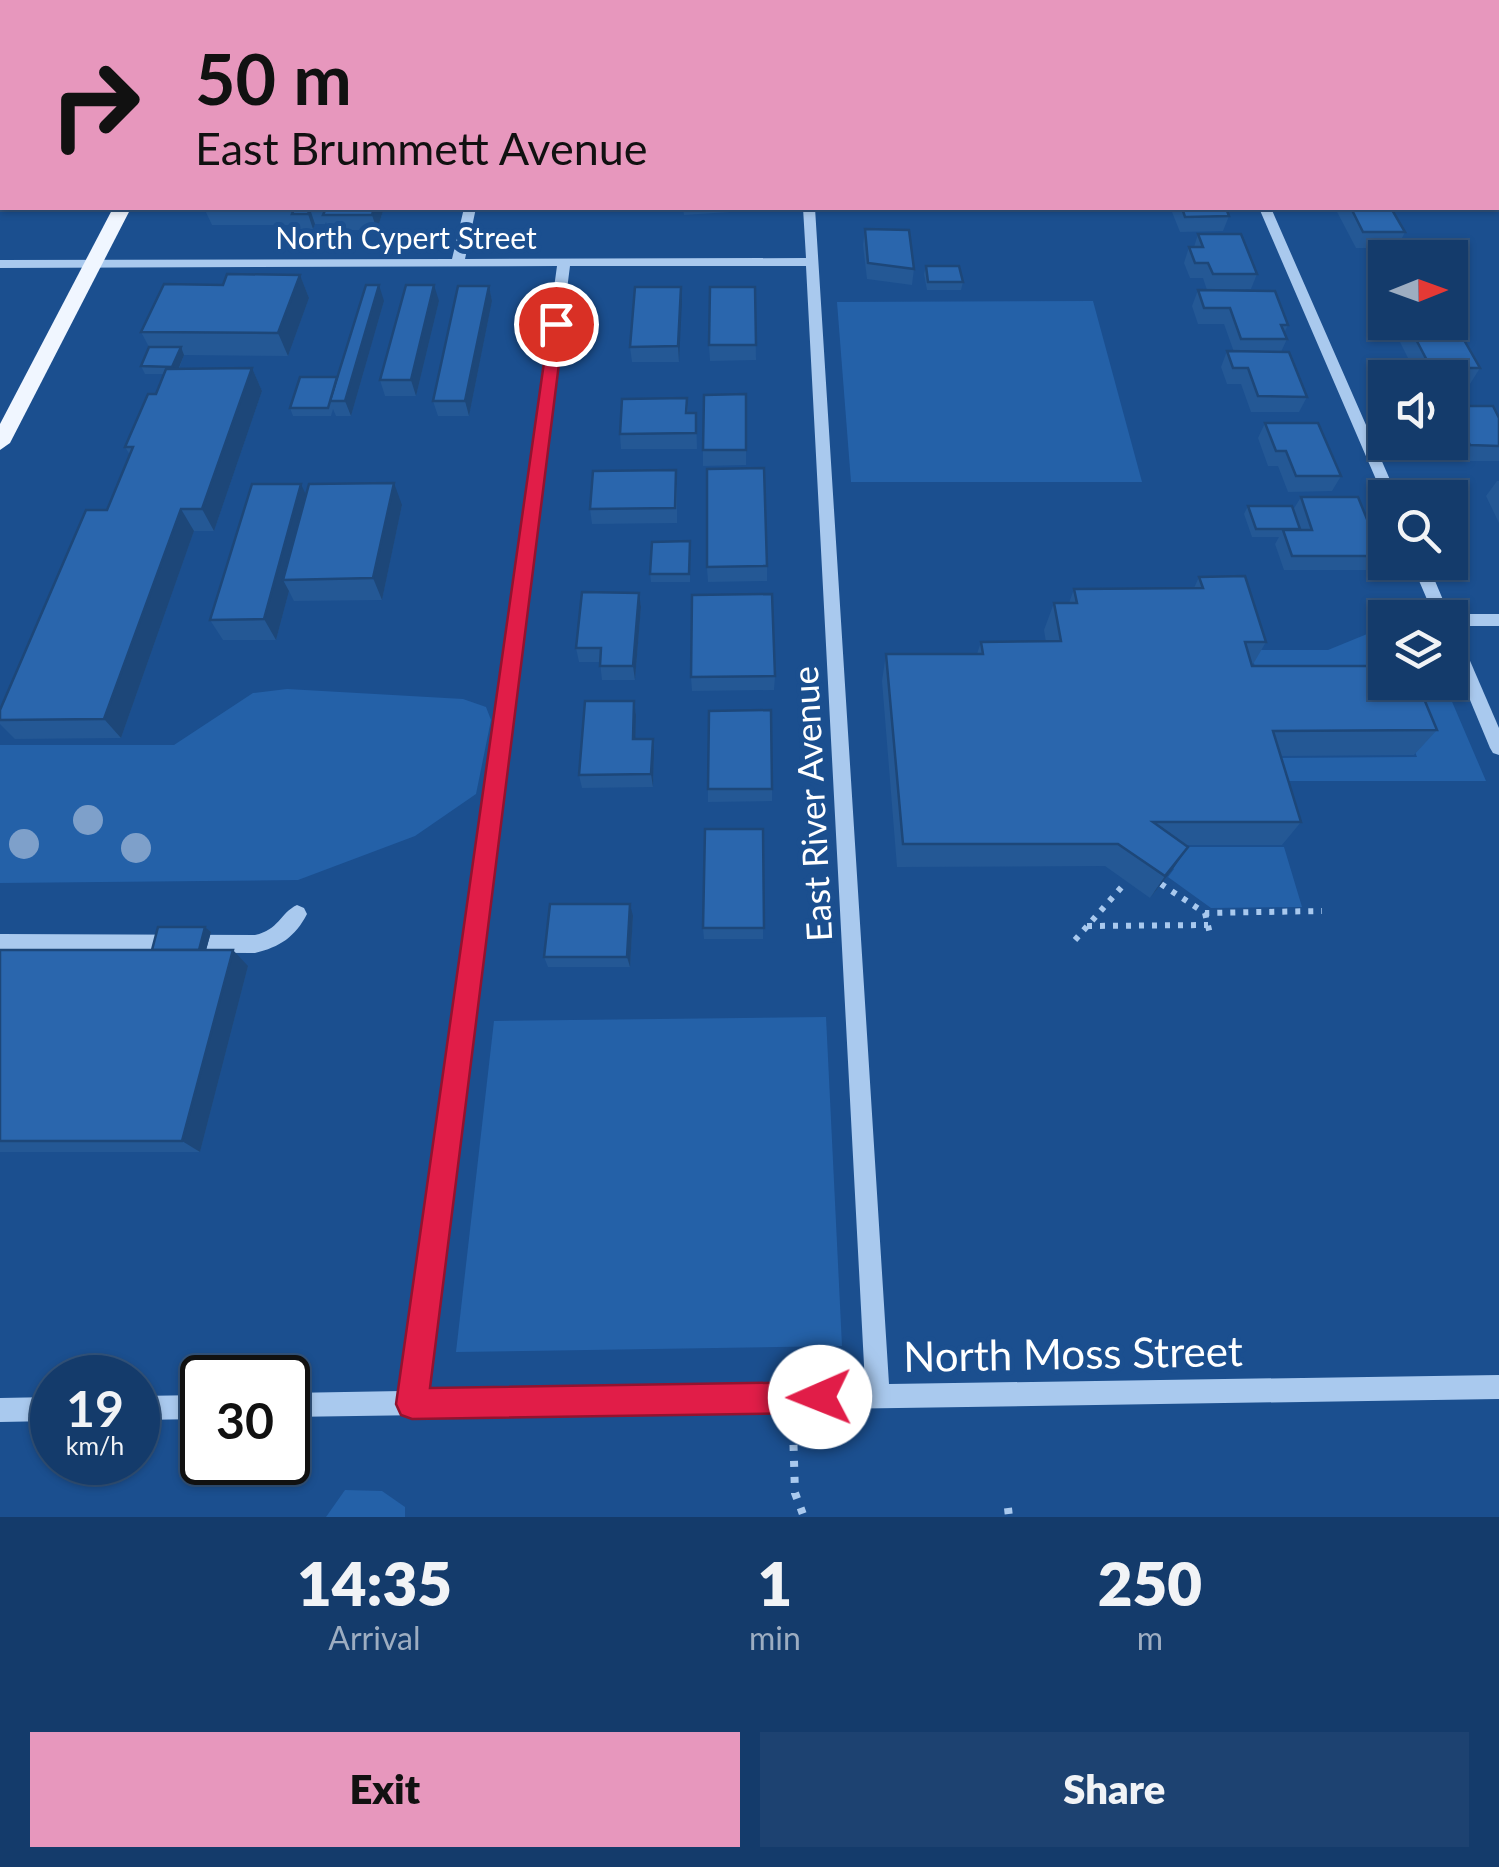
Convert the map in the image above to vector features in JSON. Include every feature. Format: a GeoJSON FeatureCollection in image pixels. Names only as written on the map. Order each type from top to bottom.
{"type":"FeatureCollection","features":[{"type":"Feature","properties":{"kind":"main road"},"geometry":{"type":"LineString","coordinates":[[0,444],[121,210]]}},
{"type":"Feature","properties":{"kind":"street"},"geometry":{"type":"LineString","coordinates":[[458,262],[470,210]]}},
{"type":"Feature","properties":{"kind":"street","name":"East River Avenue"},"geometry":{"type":"LineString","coordinates":[[808,210],[878,1396]]}},
{"type":"Feature","properties":{"kind":"street"},"geometry":{"type":"LineString","coordinates":[[1266,210],[1383,480]]}},
{"type":"Feature","properties":{"kind":"street"},"geometry":{"type":"LineString","coordinates":[[412,1404],[564,262]]}},
{"type":"Feature","properties":{"kind":"street","name":"North Cypert Street"},"geometry":{"type":"LineString","coordinates":[[0,264],[812,262]]}},
{"type":"Feature","properties":{"kind":"street"},"geometry":{"type":"LineString","coordinates":[[1468,619],[1499,620]]}},
{"type":"Feature","properties":{"kind":"street"},"geometry":{"type":"LineString","coordinates":[[1468,675],[1499,748]]}},
{"type":"Feature","properties":{"kind":"street"},"geometry":{"type":"LineString","coordinates":[[0,944],[255,944],[272,940],[287,930],[297,914]]}},
{"type":"Feature","properties":{"kind":"street","name":"North Moss Street"},"geometry":{"type":"LineString","coordinates":[[310,1405],[1499,1388]]}},
{"type":"Feature","properties":{"kind":"street"},"geometry":{"type":"LineString","coordinates":[[0,1410],[30,1409]]}},
{"type":"Feature","properties":{"kind":"path"},"geometry":{"type":"LineString","coordinates":[[1075,940],[1126,882]]}},
{"type":"Feature","properties":{"kind":"path"},"geometry":{"type":"LineString","coordinates":[[1161,884],[1205,913],[1322,912]]}},
{"type":"Feature","properties":{"kind":"path"},"geometry":{"type":"LineString","coordinates":[[1205,913],[1212,938]]}},
{"type":"Feature","properties":{"kind":"path"},"geometry":{"type":"LineString","coordinates":[[1088,926],[1208,925]]}},
{"type":"Feature","properties":{"kind":"path"},"geometry":{"type":"LineString","coordinates":[[792,1398],[795,1493],[804,1517]]}},
{"type":"Feature","properties":{"kind":"shaded area"},"geometry":{"type":"Polygon","coordinates":[[[1093,301],[1142,482],[851,482],[837,302],[1093,301]]]}},
{"type":"Feature","properties":{"kind":"shaded area"},"geometry":{"type":"Polygon","coordinates":[[[1368,634],[1368,687],[1256,670],[1250,650],[1328,650],[1368,634]]]}},
{"type":"Feature","properties":{"kind":"shaded area"},"geometry":{"type":"Polygon","coordinates":[[[287,689],[463,699],[486,707],[491,720],[476,794],[415,836],[298,880],[0,883],[0,745],[174,745],[253,693],[287,689]]]}},
{"type":"Feature","properties":{"kind":"shaded area"},"geometry":{"type":"Polygon","coordinates":[[[1395,700],[1451,700],[1486,781],[1278,781],[1272,758],[1417,757],[1395,700]]]}},
{"type":"Feature","properties":{"kind":"shaded area"},"geometry":{"type":"Polygon","coordinates":[[[1142,847],[1284,847],[1302,907],[1211,908],[1168,877],[1174,869],[1142,847]]]}},
{"type":"Feature","properties":{"kind":"shaded area"},"geometry":{"type":"Polygon","coordinates":[[[826,1017],[842,1346],[456,1352],[494,1021],[826,1017]]]}},
{"type":"Feature","properties":{"kind":"shaded area"},"geometry":{"type":"Polygon","coordinates":[[[345,1490],[382,1491],[405,1507],[405,1517],[326,1517],[345,1490]]]}},
{"type":"Feature","properties":{"kind":"building"},"geometry":{"type":"Polygon","coordinates":[[[294,210],[310,210],[308,214],[292,214],[294,210]]]}},
{"type":"Feature","properties":{"kind":"building"},"geometry":{"type":"Polygon","coordinates":[[[325,210],[373,210],[372,215],[323,215],[325,210]]]}},
{"type":"Feature","properties":{"kind":"building"},"geometry":{"type":"Polygon","coordinates":[[[1183,210],[1227,210],[1229,216],[1185,217],[1183,210]]]}},
{"type":"Feature","properties":{"kind":"building"},"geometry":{"type":"Polygon","coordinates":[[[1352,210],[1392,210],[1405,232],[1363,232],[1352,210]]]}},
{"type":"Feature","properties":{"kind":"building"},"geometry":{"type":"Polygon","coordinates":[[[865,229],[909,230],[914,269],[868,263],[865,229]]]}},
{"type":"Feature","properties":{"kind":"building"},"geometry":{"type":"Polygon","coordinates":[[[1198,234],[1241,234],[1257,274],[1213,274],[1208,263],[1195,263],[1189,247],[1203,247],[1198,234]]]}},
{"type":"Feature","properties":{"kind":"building"},"geometry":{"type":"Polygon","coordinates":[[[926,266],[959,266],[963,282],[928,282],[926,266]]]}},
{"type":"Feature","properties":{"kind":"building"},"geometry":{"type":"Polygon","coordinates":[[[227,274],[300,275],[278,333],[141,332],[164,284],[223,285],[227,274]]]}},
{"type":"Feature","properties":{"kind":"building"},"geometry":{"type":"Polygon","coordinates":[[[366,285],[379,285],[345,401],[330,401],[366,285]]]}},
{"type":"Feature","properties":{"kind":"building"},"geometry":{"type":"Polygon","coordinates":[[[406,285],[434,285],[411,380],[380,380],[406,285]]]}},
{"type":"Feature","properties":{"kind":"building"},"geometry":{"type":"Polygon","coordinates":[[[458,286],[489,286],[465,401],[433,401],[458,286]]]}},
{"type":"Feature","properties":{"kind":"building"},"geometry":{"type":"Polygon","coordinates":[[[635,287],[681,287],[678,346],[630,347],[635,287]]]}},
{"type":"Feature","properties":{"kind":"building"},"geometry":{"type":"Polygon","coordinates":[[[710,287],[755,287],[756,345],[709,345],[710,287]]]}},
{"type":"Feature","properties":{"kind":"building"},"geometry":{"type":"Polygon","coordinates":[[[1198,290],[1275,291],[1288,325],[1281,325],[1287,339],[1241,339],[1230,308],[1204,308],[1198,290]]]}},
{"type":"Feature","properties":{"kind":"building"},"geometry":{"type":"Polygon","coordinates":[[[1416,340],[1464,340],[1480,368],[1468,368],[1468,360],[1427,360],[1416,340]]]}},
{"type":"Feature","properties":{"kind":"building"},"geometry":{"type":"Polygon","coordinates":[[[149,347],[181,347],[172,367],[141,366],[149,347]]]}},
{"type":"Feature","properties":{"kind":"building"},"geometry":{"type":"Polygon","coordinates":[[[1227,351],[1289,352],[1307,397],[1258,396],[1248,368],[1233,368],[1227,351]]]}},
{"type":"Feature","properties":{"kind":"building"},"geometry":{"type":"Polygon","coordinates":[[[252,368],[202,509],[181,509],[104,719],[0,720],[0,710],[86,510],[107,510],[133,447],[125,447],[148,394],[156,394],[166,369],[252,368]]]}},
{"type":"Feature","properties":{"kind":"building"},"geometry":{"type":"Polygon","coordinates":[[[300,377],[337,377],[328,408],[290,408],[300,377]]]}},
{"type":"Feature","properties":{"kind":"building"},"geometry":{"type":"Polygon","coordinates":[[[746,394],[746,450],[703,450],[704,395],[746,394]]]}},
{"type":"Feature","properties":{"kind":"building"},"geometry":{"type":"Polygon","coordinates":[[[687,398],[686,413],[696,413],[696,433],[620,434],[622,399],[687,398]]]}},
{"type":"Feature","properties":{"kind":"building"},"geometry":{"type":"Polygon","coordinates":[[[1468,406],[1493,406],[1499,418],[1499,446],[1470,445],[1468,406]]]}},
{"type":"Feature","properties":{"kind":"building"},"geometry":{"type":"Polygon","coordinates":[[[1265,423],[1318,423],[1341,476],[1296,476],[1286,451],[1276,451],[1265,423]]]}},
{"type":"Feature","properties":{"kind":"building"},"geometry":{"type":"Polygon","coordinates":[[[764,468],[767,566],[707,567],[707,469],[764,468]]]}},
{"type":"Feature","properties":{"kind":"building"},"geometry":{"type":"Polygon","coordinates":[[[676,470],[675,508],[590,509],[593,471],[676,470]]]}},
{"type":"Feature","properties":{"kind":"building"},"geometry":{"type":"Polygon","coordinates":[[[394,483],[373,578],[283,580],[309,484],[394,483]]]}},
{"type":"Feature","properties":{"kind":"building"},"geometry":{"type":"Polygon","coordinates":[[[252,484],[301,484],[264,619],[210,620],[252,484]]]}},
{"type":"Feature","properties":{"kind":"building"},"geometry":{"type":"Polygon","coordinates":[[[1301,497],[1358,497],[1368,522],[1368,556],[1292,556],[1283,530],[1312,530],[1301,497]]]}},
{"type":"Feature","properties":{"kind":"building"},"geometry":{"type":"Polygon","coordinates":[[[1248,506],[1292,506],[1300,529],[1256,529],[1248,506]]]}},
{"type":"Feature","properties":{"kind":"building"},"geometry":{"type":"Polygon","coordinates":[[[690,541],[689,574],[650,574],[652,542],[690,541]]]}},
{"type":"Feature","properties":{"kind":"building"},"geometry":{"type":"Polygon","coordinates":[[[1245,576],[1266,642],[1245,642],[1252,666],[1368,666],[1368,700],[1424,700],[1437,730],[1273,731],[1301,822],[1153,822],[1188,847],[1165,876],[1118,844],[903,844],[886,654],[983,654],[981,642],[1061,641],[1054,603],[1077,603],[1074,589],[1203,588],[1199,577],[1245,576]]]}},
{"type":"Feature","properties":{"kind":"building"},"geometry":{"type":"Polygon","coordinates":[[[582,592],[639,593],[633,666],[600,666],[601,648],[576,648],[582,592]]]}},
{"type":"Feature","properties":{"kind":"building"},"geometry":{"type":"Polygon","coordinates":[[[772,594],[775,676],[691,677],[692,595],[772,594]]]}},
{"type":"Feature","properties":{"kind":"building"},"geometry":{"type":"Polygon","coordinates":[[[585,701],[634,701],[633,739],[653,739],[651,774],[579,775],[585,701]]]}},
{"type":"Feature","properties":{"kind":"building"},"geometry":{"type":"Polygon","coordinates":[[[771,710],[772,789],[708,789],[709,711],[771,710]]]}},
{"type":"Feature","properties":{"kind":"building"},"geometry":{"type":"Polygon","coordinates":[[[705,829],[763,829],[764,928],[703,928],[705,829]]]}},
{"type":"Feature","properties":{"kind":"building"},"geometry":{"type":"Polygon","coordinates":[[[550,904],[630,904],[627,957],[544,957],[550,904]]]}},
{"type":"Feature","properties":{"kind":"building"},"geometry":{"type":"Polygon","coordinates":[[[158,927],[205,927],[199,950],[152,950],[158,927]]]}},
{"type":"Feature","properties":{"kind":"building"},"geometry":{"type":"Polygon","coordinates":[[[0,950],[233,950],[182,1141],[0,1141],[0,950]]]}},
{"type":"Feature","properties":{"kind":"route"},"geometry":{"type":"LineString","coordinates":[[556,324],[412,1404],[820,1397]]}}]}
